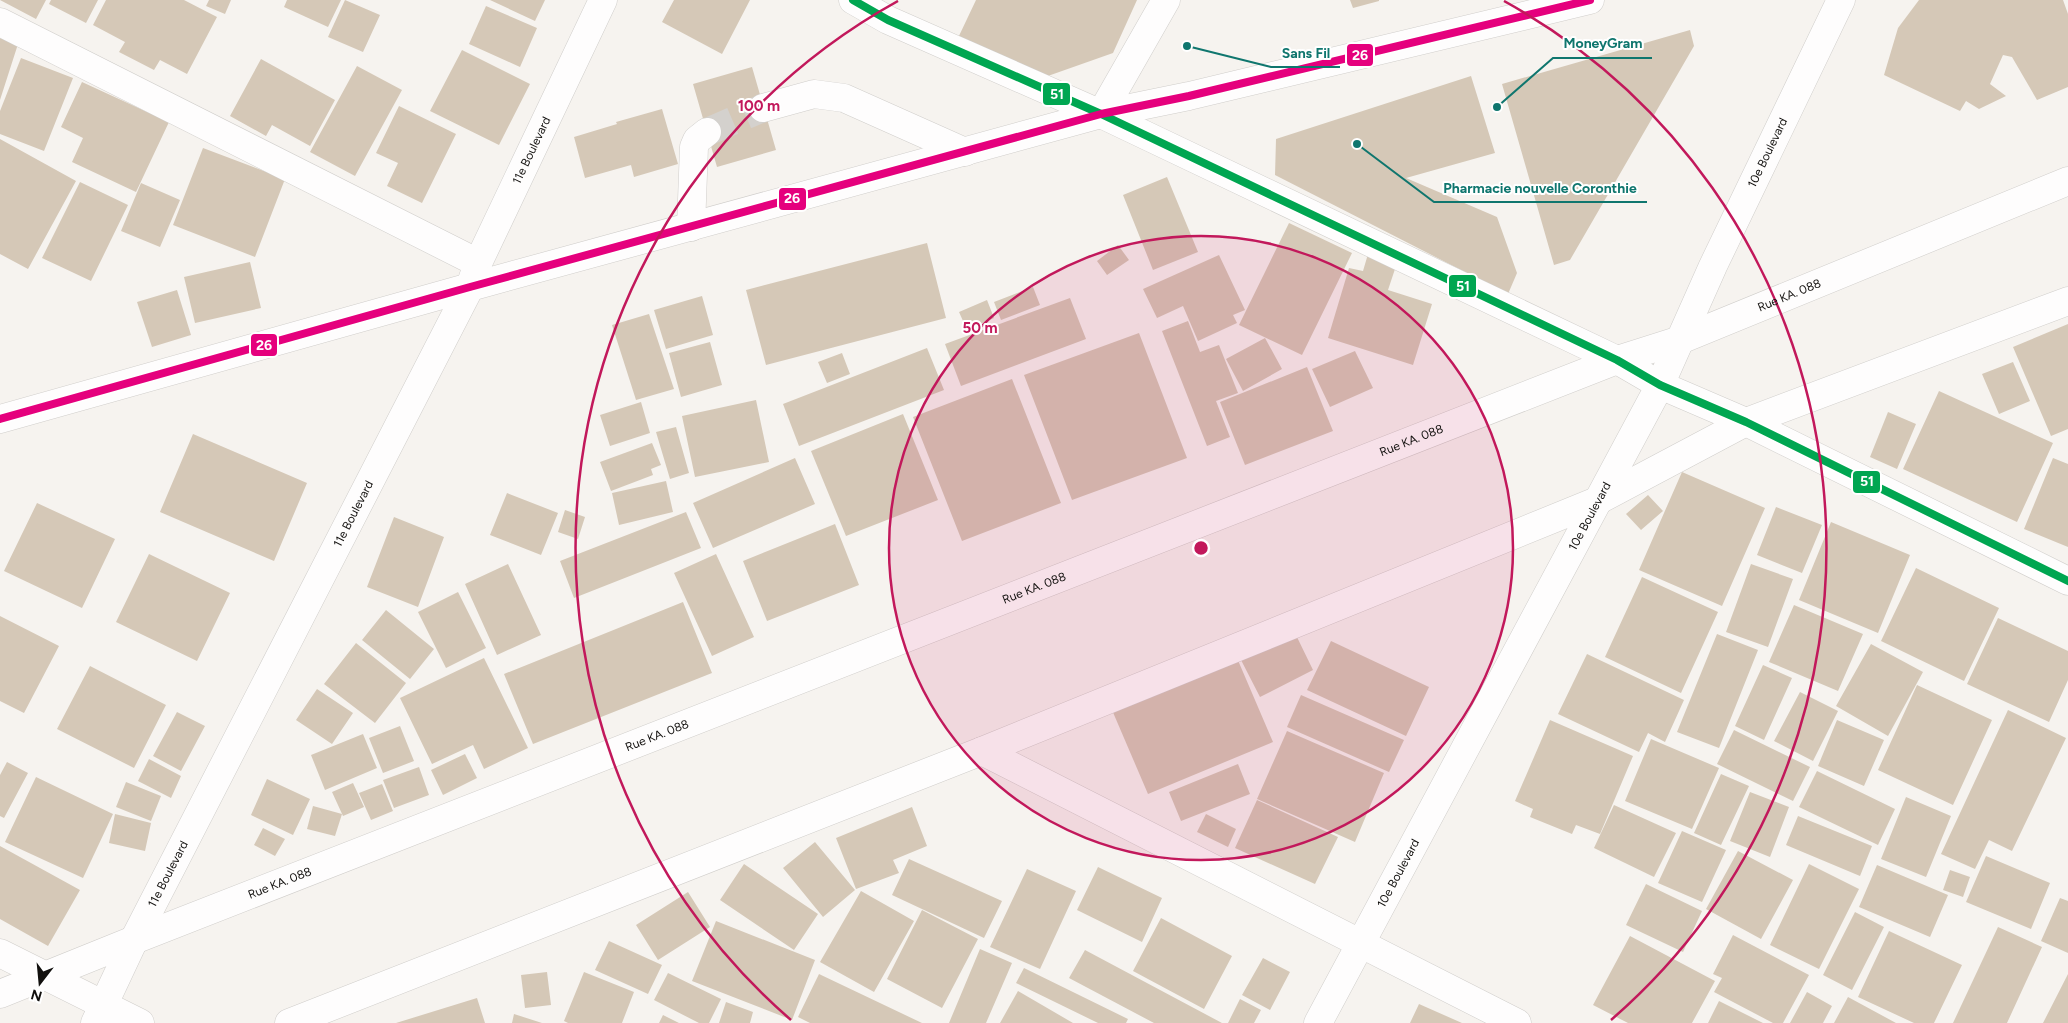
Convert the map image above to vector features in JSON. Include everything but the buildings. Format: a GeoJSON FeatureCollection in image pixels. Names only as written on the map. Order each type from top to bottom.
{"type":"FeatureCollection","features":[{"type":"Feature","properties":{"kind":"street","name":"11e Boulevard"},"geometry":{"type":"LineString","coordinates":[[99,1014],[134,940],[474,275],[603,0]]}},
{"type":"Feature","properties":{"kind":"street"},"geometry":{"type":"LineString","coordinates":[[853,0],[888,20],[1102,114],[1617,360],[1660,385],[1746,422],[2068,581]]}},
{"type":"Feature","properties":{"kind":"street"},"geometry":{"type":"LineString","coordinates":[[1102,114],[1166,0]]}},
{"type":"Feature","properties":{"kind":"street"},"geometry":{"type":"LineString","coordinates":[[0,419],[474,275],[691,227],[1102,114],[1189,96],[1590,0]]}},
{"type":"Feature","properties":{"kind":"street","name":"10e Boulevard"},"geometry":{"type":"LineString","coordinates":[[1318,1023],[1359,943],[1660,385],[1739,211],[1841,0]]}},
{"type":"Feature","properties":{"kind":"street"},"geometry":{"type":"LineString","coordinates":[[0,22],[474,275]]}},
{"type":"Feature","properties":{"kind":"street"},"geometry":{"type":"LineString","coordinates":[[764,108],[814,94],[844,98],[965,152]]}},
{"type":"Feature","properties":{"kind":"street"},"geometry":{"type":"LineString","coordinates":[[691,227],[694,147],[697,140],[707,132]]}},
{"type":"Feature","properties":{"kind":"street","name":"Rue KA. 088"},"geometry":{"type":"LineString","coordinates":[[0,994],[1617,360],[1680,340],[2068,181]]}},
{"type":"Feature","properties":{"kind":"street"},"geometry":{"type":"LineString","coordinates":[[289,1023],[982,751],[1596,501],[1746,422],[2068,302]]}},
{"type":"Feature","properties":{"kind":"street"},"geometry":{"type":"LineString","coordinates":[[982,751],[1517,1023]]}},
{"type":"Feature","properties":{"kind":"street"},"geometry":{"type":"LineString","coordinates":[[0,953],[45,977],[99,1014],[140,1023]]}},
{"type":"Feature","properties":{"kind":"tunnel"},"geometry":{"type":"LineString","coordinates":[[707,132],[763,108]]}},
{"type":"Feature","properties":{"kind":"transit line","name":"51"},"geometry":{"type":"LineString","coordinates":[[853,0],[888,20],[1101,114],[1617,360],[1660,385],[1746,422],[2068,581]]}},
{"type":"Feature","properties":{"kind":"transit line","name":"26"},"geometry":{"type":"LineString","coordinates":[[0,419],[470,287],[1101,114],[1189,96],[1590,0]]}},
{"type":"Feature","properties":{"kind":"place","name":"Sans Fil"},"geometry":{"type":"Point","coordinates":[1187,46]}},
{"type":"Feature","properties":{"kind":"place","name":"MoneyGram"},"geometry":{"type":"Point","coordinates":[1497,107]}},
{"type":"Feature","properties":{"kind":"place","name":"Pharmacie nouvelle Coronthie"},"geometry":{"type":"Point","coordinates":[1357,144]}}]}
